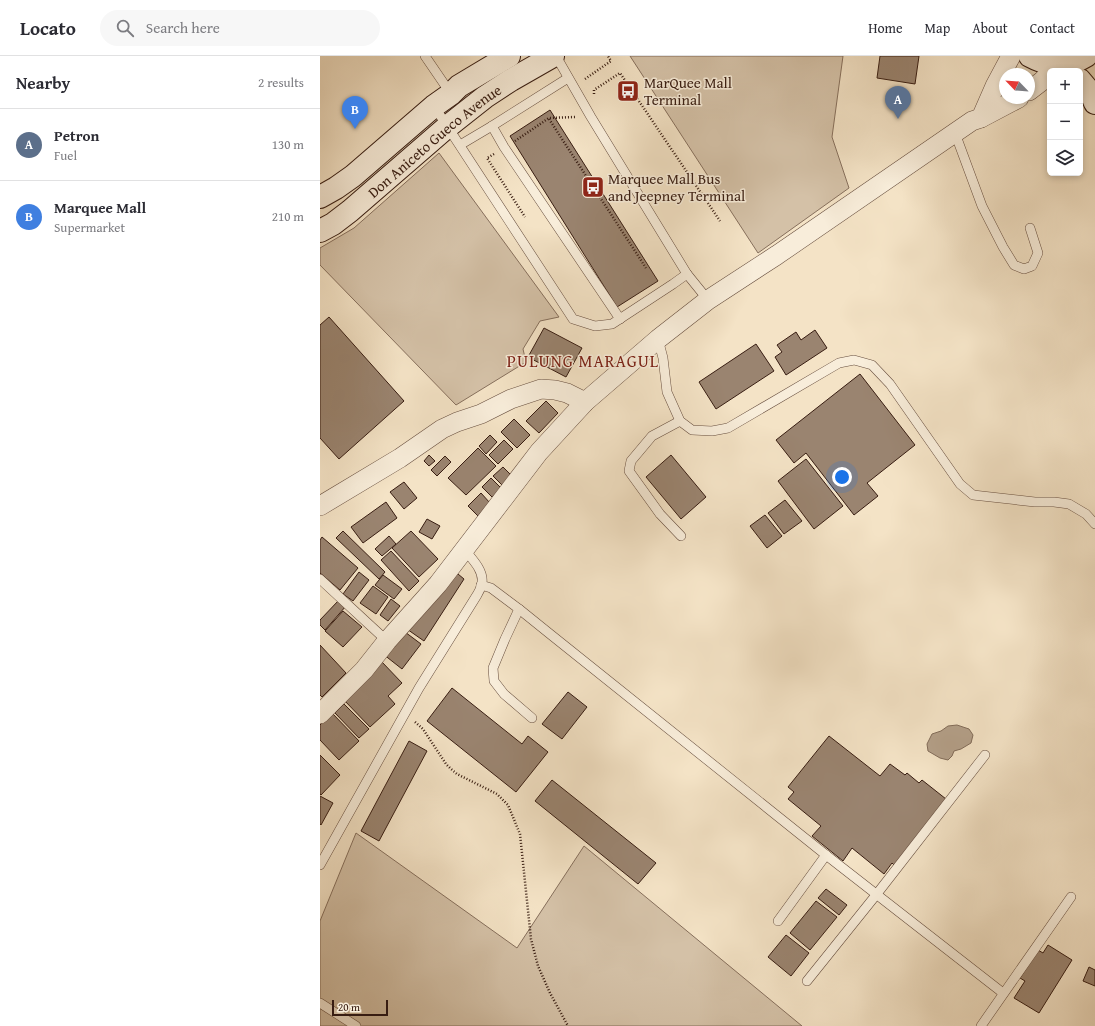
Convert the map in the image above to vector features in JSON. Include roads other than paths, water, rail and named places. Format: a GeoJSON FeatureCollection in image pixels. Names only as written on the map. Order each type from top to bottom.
{"type":"FeatureCollection","features":[{"type":"Feature","properties":{"kind":"main road","name":"Don Aniceto Gueco Avenue"},"geometry":{"type":"LineString","coordinates":[[320,197],[353,176],[459,86],[509,56]]}},
{"type":"Feature","properties":{"kind":"main road","name":"Don Aniceto Gueco Avenue"},"geometry":{"type":"LineString","coordinates":[[320,231],[333,224],[350,211],[447,127],[485,97],[553,56]]}},
{"type":"Feature","properties":{"kind":"main road"},"geometry":{"type":"LineString","coordinates":[[1030,56],[1056,68]]}},
{"type":"Feature","properties":{"kind":"main road"},"geometry":{"type":"LineString","coordinates":[[1061,68],[1086,56]]}},
{"type":"Feature","properties":{"kind":"main road"},"geometry":{"type":"LineString","coordinates":[[1083,84],[1091,93],[1095,103]]}},
{"type":"Feature","properties":{"kind":"street"},"geometry":{"type":"LineString","coordinates":[[981,118],[995,86],[1011,56]]}},
{"type":"Feature","properties":{"kind":"street"},"geometry":{"type":"LineString","coordinates":[[1035,86],[1047,77]]}},
{"type":"Feature","properties":{"kind":"street"},"geometry":{"type":"LineString","coordinates":[[320,714],[364,670],[387,641],[438,584],[539,452],[585,402],[658,339],[708,300],[777,255],[972,121],[1008,104]]}},
{"type":"Feature","properties":{"kind":"street"},"geometry":{"type":"LineString","coordinates":[[320,506],[400,458],[442,429],[481,414],[511,399],[541,389],[555,390],[585,402]]}},
{"type":"Feature","properties":{"kind":"lane"},"geometry":{"type":"LineString","coordinates":[[424,56],[443,100],[447,127],[573,318],[595,326],[612,324],[687,274]]}},
{"type":"Feature","properties":{"kind":"lane"},"geometry":{"type":"LineString","coordinates":[[556,56],[573,87],[687,274],[708,300]]}},
{"type":"Feature","properties":{"kind":"lane"},"geometry":{"type":"LineString","coordinates":[[460,145],[568,78]]}},
{"type":"Feature","properties":{"kind":"lane"},"geometry":{"type":"LineString","coordinates":[[492,126],[504,147],[620,319]]}},
{"type":"Feature","properties":{"kind":"lane"},"geometry":{"type":"LineString","coordinates":[[955,133],[982,206],[1014,265],[1024,269],[1032,266],[1038,253],[1030,228]]}},
{"type":"Feature","properties":{"kind":"lane"},"geometry":{"type":"LineString","coordinates":[[658,339],[663,358],[667,392],[680,421],[692,430],[712,431],[728,428],[840,363],[854,360],[872,365],[890,384],[960,484],[973,495],[1035,502],[1070,504],[1086,514],[1095,524]]}},
{"type":"Feature","properties":{"kind":"lane"},"geometry":{"type":"LineString","coordinates":[[680,421],[652,436],[631,461],[630,471],[660,514],[680,536]]}},
{"type":"Feature","properties":{"kind":"lane"},"geometry":{"type":"LineString","coordinates":[[320,865],[419,688],[482,585],[479,570],[464,549]]}},
{"type":"Feature","properties":{"kind":"lane"},"geometry":{"type":"LineString","coordinates":[[320,579],[387,641]]}},
{"type":"Feature","properties":{"kind":"lane"},"geometry":{"type":"LineString","coordinates":[[482,585],[491,588],[519,609],[876,895],[1003,993]]}},
{"type":"Feature","properties":{"kind":"lane"},"geometry":{"type":"LineString","coordinates":[[519,609],[504,639],[493,668],[494,681],[504,694],[532,718]]}},
{"type":"Feature","properties":{"kind":"lane"},"geometry":{"type":"LineString","coordinates":[[807,981],[985,755]]}},
{"type":"Feature","properties":{"kind":"lane"},"geometry":{"type":"LineString","coordinates":[[778,921],[826,855]]}},
{"type":"Feature","properties":{"kind":"lane"},"geometry":{"type":"LineString","coordinates":[[980,1026],[1070,898]]}},
{"type":"Feature","properties":{"kind":"lane"},"geometry":{"type":"LineString","coordinates":[[320,1003],[356,1026]]}},
{"type":"Feature","properties":{"kind":"place","name":"MarQuee Mall Terminal"},"geometry":{"type":"Point","coordinates":[628,91]}},
{"type":"Feature","properties":{"kind":"place","name":"Petron"},"geometry":{"type":"Point","coordinates":[898,119]}},
{"type":"Feature","properties":{"kind":"place","name":"Marquee Mall"},"geometry":{"type":"Point","coordinates":[355,129]}},
{"type":"Feature","properties":{"kind":"place","name":"Marquee Mall Bus and Jeepney Terminal"},"geometry":{"type":"Point","coordinates":[593,187]}},
{"type":"Feature","properties":{"kind":"district","name":"PULUNG MARAGUL"},"geometry":{"type":"Point","coordinates":[583,360]}}]}
